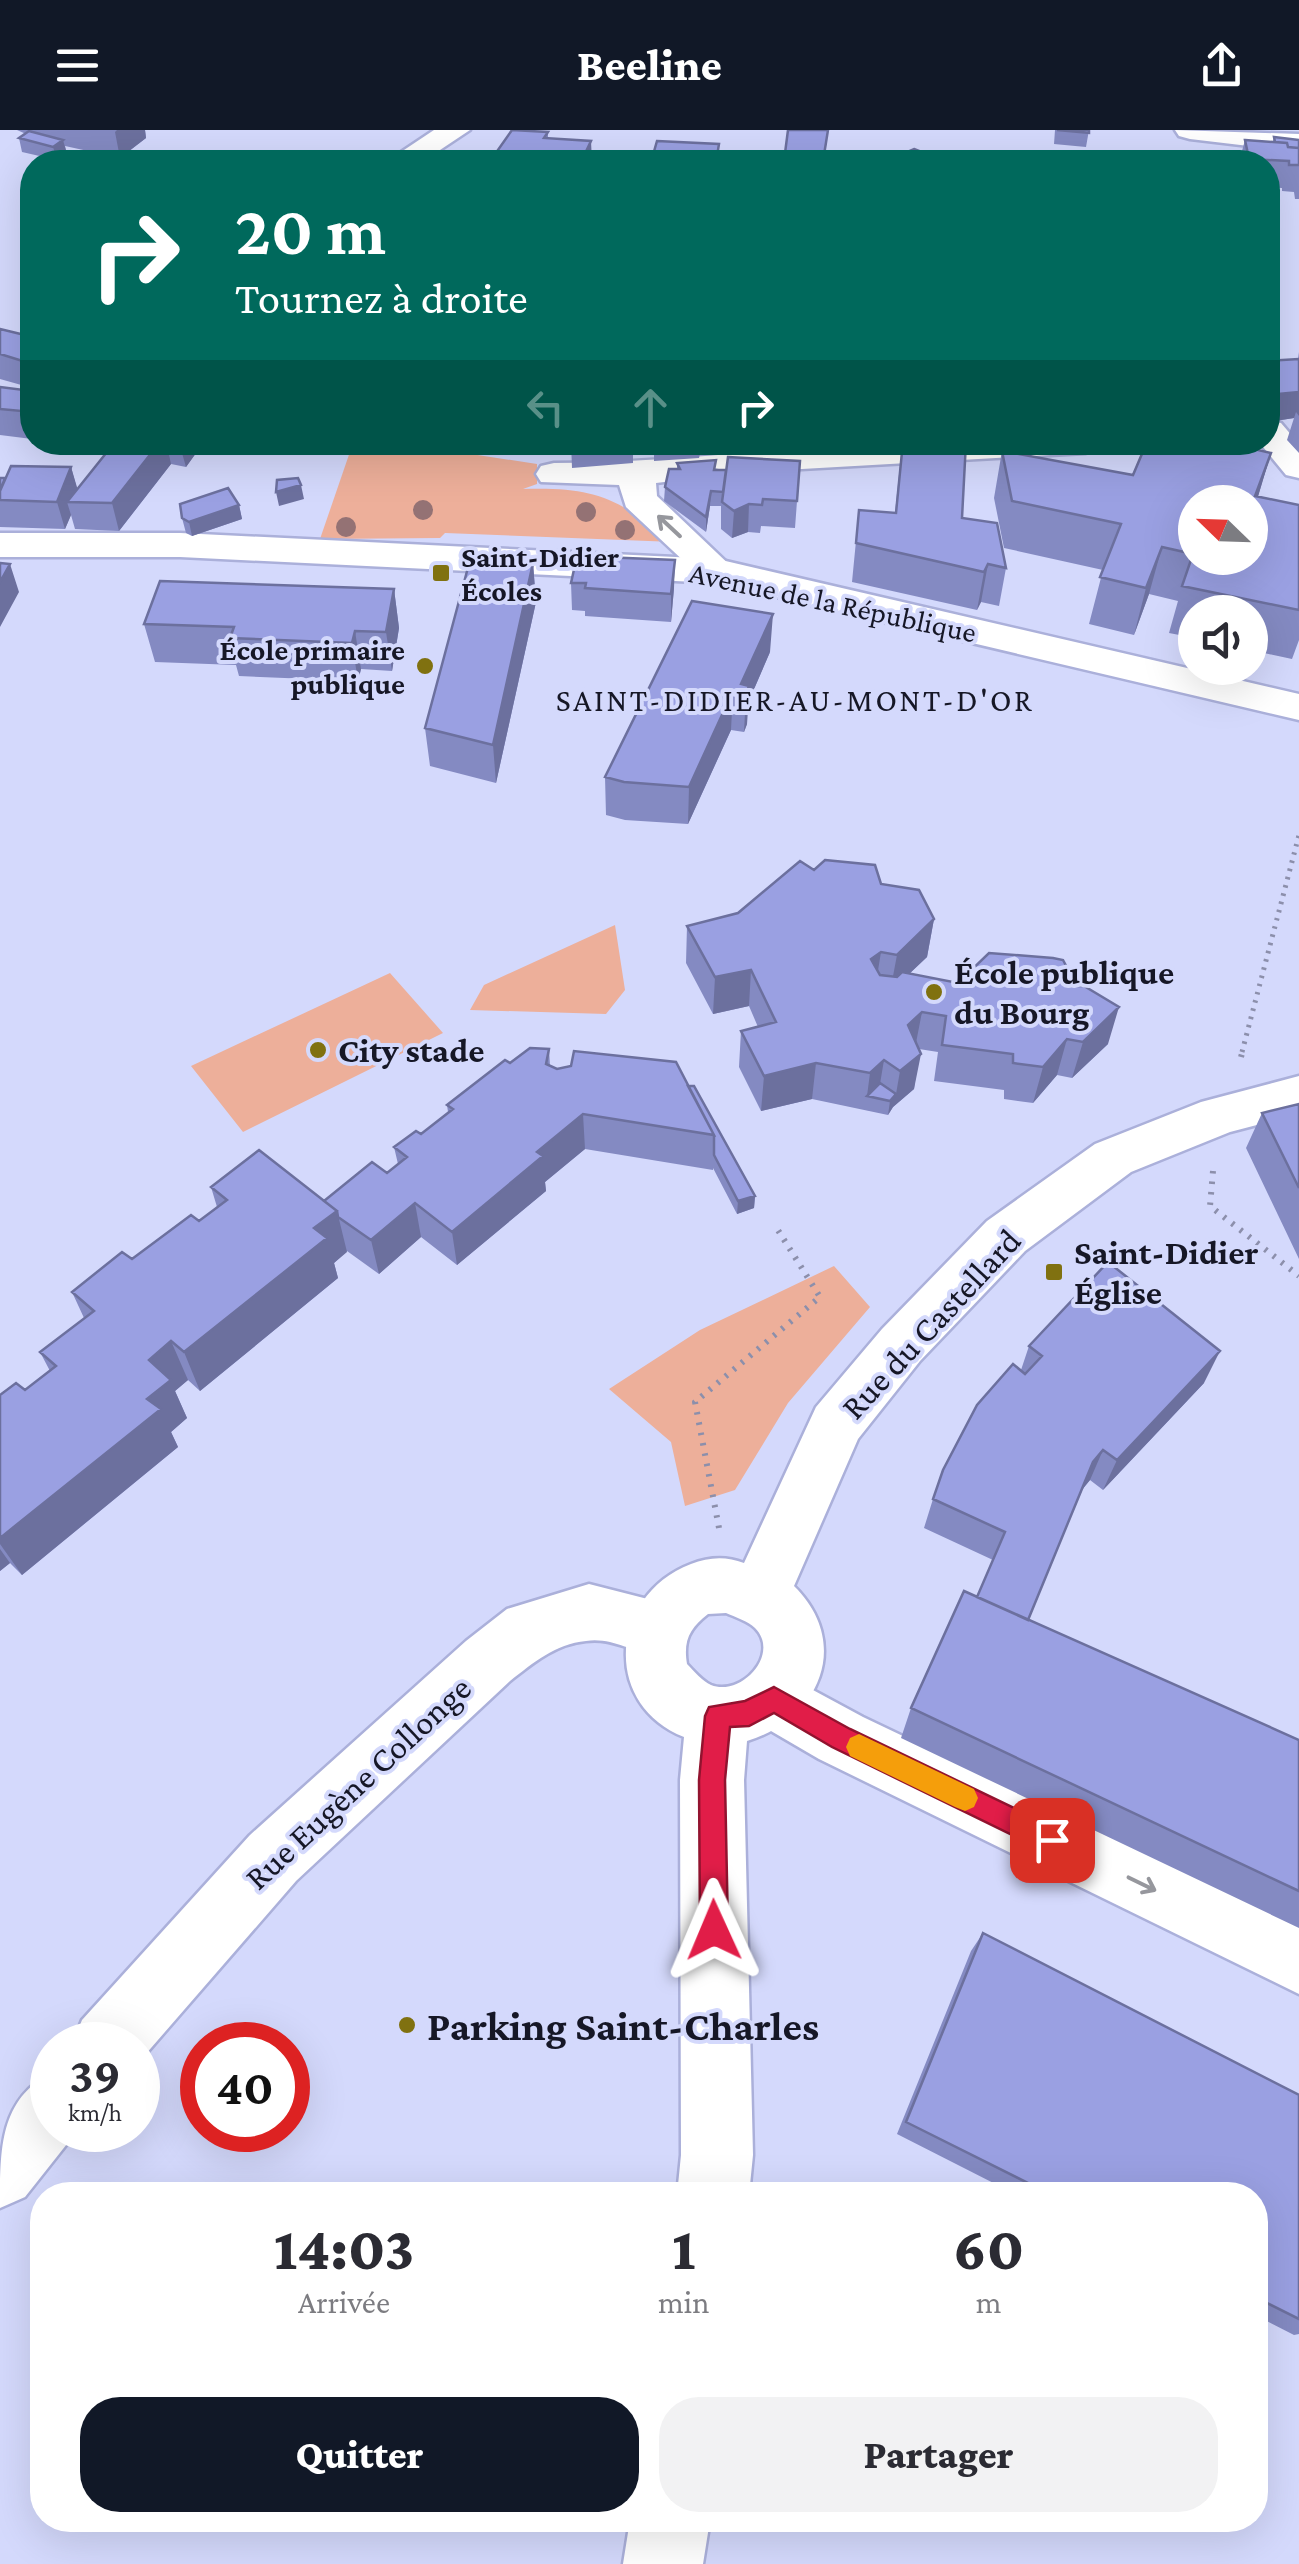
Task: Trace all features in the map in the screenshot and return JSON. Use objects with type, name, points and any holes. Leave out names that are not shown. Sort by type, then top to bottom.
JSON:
[{"type":"street","points":[[421,150],[455,130]]},
{"type":"street","points":[[1205,131],[1299,143]]},
{"type":"street","points":[[1280,444],[1299,467]]},
{"type":"street","points":[[554,474],[636,474],[747,461],[854,455]]},
{"type":"street","points":[[636,474],[639,499],[717,570]]},
{"type":"street","name":"Avenue de la République","points":[[0,544],[180,545],[717,570],[1299,706]]},
{"type":"street","name":"Rue du Castellard","points":[[745,1590],[836,1424],[902,1345],[1006,1236],[1112,1158],[1219,1116],[1299,1095]]},
{"type":"street","points":[[714,2182],[712,1780],[746,1707],[794,1664],[795,1643],[776,1607],[745,1590],[700,1588],[674,1603],[658,1627],[654,1646],[664,1684],[688,1706],[746,1707],[841,1738],[1299,1960]]},
{"type":"street","name":"Rue Eugène Collonge","points":[[127,2022],[273,1858],[488,1661],[529,1629],[589,1612],[658,1627]]},
{"type":"street","points":[[0,2172],[30,2134]]},
{"type":"street","points":[[663,2564],[668,2532]]},
{"type":"path","points":[[745,1590],[695,1402],[820,1298],[776,1227]]},
{"type":"shaded area","points":[[349,455],[478,455],[537,464],[537,484],[523,489],[569,490],[604,498],[637,515],[674,542],[445,533],[440,538],[320,539]]},
{"type":"shaded area","points":[[615,925],[625,990],[606,1014],[470,1010],[484,985]]},
{"type":"shaded area","name":"City stade","points":[[390,973],[443,1033],[243,1132],[191,1066]]},
{"type":"shaded area","points":[[834,1266],[870,1307],[788,1403],[735,1490],[685,1506],[671,1442],[609,1389],[700,1330]]},
{"type":"building","points":[[512,130],[548,132],[544,138],[591,141],[587,150],[498,150]]},
{"type":"building","points":[[788,130],[828,130],[825,150],[785,150]]},
{"type":"building","points":[[29,131],[63,140],[53,147],[19,138]]},
{"type":"building","points":[[1274,137],[1299,140],[1299,148],[1275,142]]},
{"type":"building","points":[[1245,140],[1287,143],[1288,147],[1299,148],[1299,165],[1280,161],[1280,150],[1247,150]]},
{"type":"building","points":[[657,141],[719,144],[718,150],[654,150]]},
{"type":"building","points":[[0,329],[20,334],[20,360],[0,354]]},
{"type":"building","points":[[1299,359],[1299,392],[1280,394],[1280,360]]},
{"type":"building","points":[[0,387],[20,390],[20,411],[0,409]]},
{"type":"building","points":[[105,455],[150,455],[112,503],[67,502]]},
{"type":"building","points":[[902,455],[965,455],[962,518],[997,523],[1006,568],[988,564],[984,572],[856,543],[859,510],[896,513]]},
{"type":"building","points":[[1003,455],[1024,455],[1133,475],[1141,455],[1270,455],[1259,485],[1178,485],[1178,551],[1162,547],[1146,588],[1100,577],[1121,524],[1012,501]]},
{"type":"building","points":[[728,457],[800,461],[797,501],[763,499],[762,505],[749,504],[734,511],[722,502]]},
{"type":"building","points":[[716,460],[714,470],[726,470],[723,492],[711,491],[706,517],[665,487],[669,469],[680,469],[677,463]]},
{"type":"building","points":[[11,466],[71,467],[57,502],[0,500]]},
{"type":"building","points":[[298,478],[301,485],[276,492],[277,480]]},
{"type":"building","points":[[228,488],[239,505],[189,522],[182,518],[180,504]]},
{"type":"building","points":[[1268,499],[1299,505],[1299,610],[1268,604],[1268,595],[1226,595],[1182,586],[1186,575],[1268,575]]},
{"type":"building","points":[[577,556],[675,560],[671,594],[585,588],[586,583],[571,583]]},
{"type":"building","points":[[470,560],[533,563],[493,745],[425,728]]},
{"type":"building","points":[[0,563],[10,564],[0,582]]},
{"type":"building","points":[[160,581],[394,589],[386,632],[355,631],[352,643],[230,638],[234,627],[144,624]]},
{"type":"building","points":[[692,601],[773,614],[741,684],[749,686],[746,694],[733,691],[689,787],[605,777]]},
{"type":"building","points":[[825,860],[875,865],[881,884],[919,890],[934,919],[897,955],[881,952],[871,959],[880,975],[897,977],[902,972],[958,983],[989,953],[1053,958],[1063,960],[1077,986],[1084,986],[1119,1007],[1083,1042],[1067,1039],[1043,1067],[1013,1063],[1013,1054],[942,1045],[946,1016],[922,1012],[908,1025],[921,1054],[900,1071],[884,1060],[870,1073],[816,1063],[764,1076],[741,1031],[776,1022],[751,970],[715,977],[687,926],[738,913],[800,861],[814,870]]},
{"type":"building","points":[[530,1048],[549,1049],[546,1064],[557,1069],[571,1066],[574,1051],[676,1062],[714,1135],[583,1114],[537,1152],[543,1156],[452,1232],[415,1203],[371,1240],[338,1217],[337,1211],[324,1201],[372,1162],[387,1173],[407,1157],[394,1147],[416,1131],[421,1134],[453,1109],[447,1105],[505,1060],[510,1063]]},
{"type":"building","points":[[880,1083],[896,1094],[890,1101],[867,1096]]},
{"type":"building","points":[[688,1086],[694,1086],[755,1196],[738,1201],[714,1155],[714,1135]]},
{"type":"building","points":[[1299,1104],[1299,1188],[1262,1113]]},
{"type":"building","points":[[259,1150],[337,1211],[314,1228],[327,1238],[184,1352],[171,1341],[149,1360],[171,1380],[147,1399],[161,1409],[0,1538],[0,1395],[16,1383],[25,1390],[56,1366],[40,1352],[94,1311],[72,1292],[122,1252],[132,1259],[191,1215],[199,1221],[227,1200],[211,1187]]},
{"type":"building","points":[[1108,1262],[1220,1351],[1117,1460],[1103,1450],[1093,1462],[1028,1620],[977,1597],[1005,1532],[933,1499],[943,1470],[977,1405],[1013,1364],[1025,1374],[1042,1356],[1029,1346]]},
{"type":"building","points":[[964,1591],[1299,1740],[1299,1891],[911,1708]]},
{"type":"building","points":[[983,1933],[1299,2095],[1299,2319],[1268,2304],[1268,2182],[1026,2182],[906,2122]]},
{"type":"slow traffic","points":[[859,1747],[965,1798]]},
{"type":"place","name":"Saint-Didier Écoles","points":[[441,573]]},
{"type":"place","name":"École primaire publique","points":[[425,666]]},
{"type":"place","name":"École publique du Bourg","points":[[934,992]]},
{"type":"place","name":"City stade","points":[[318,1050]]},
{"type":"place","name":"Saint-Didier Église","points":[[1054,1272]]},
{"type":"place","name":"Parking Saint-Charles","points":[[407,2025]]},
{"type":"district","name":"SAINT-DIDIER-AU-MONT-D'OR","points":[[795,700]]},
{"type":"route","points":[[714,1930],[712,1780],[718,1716],[749,1713],[774,1699],[841,1738],[1052,1840]]}]
